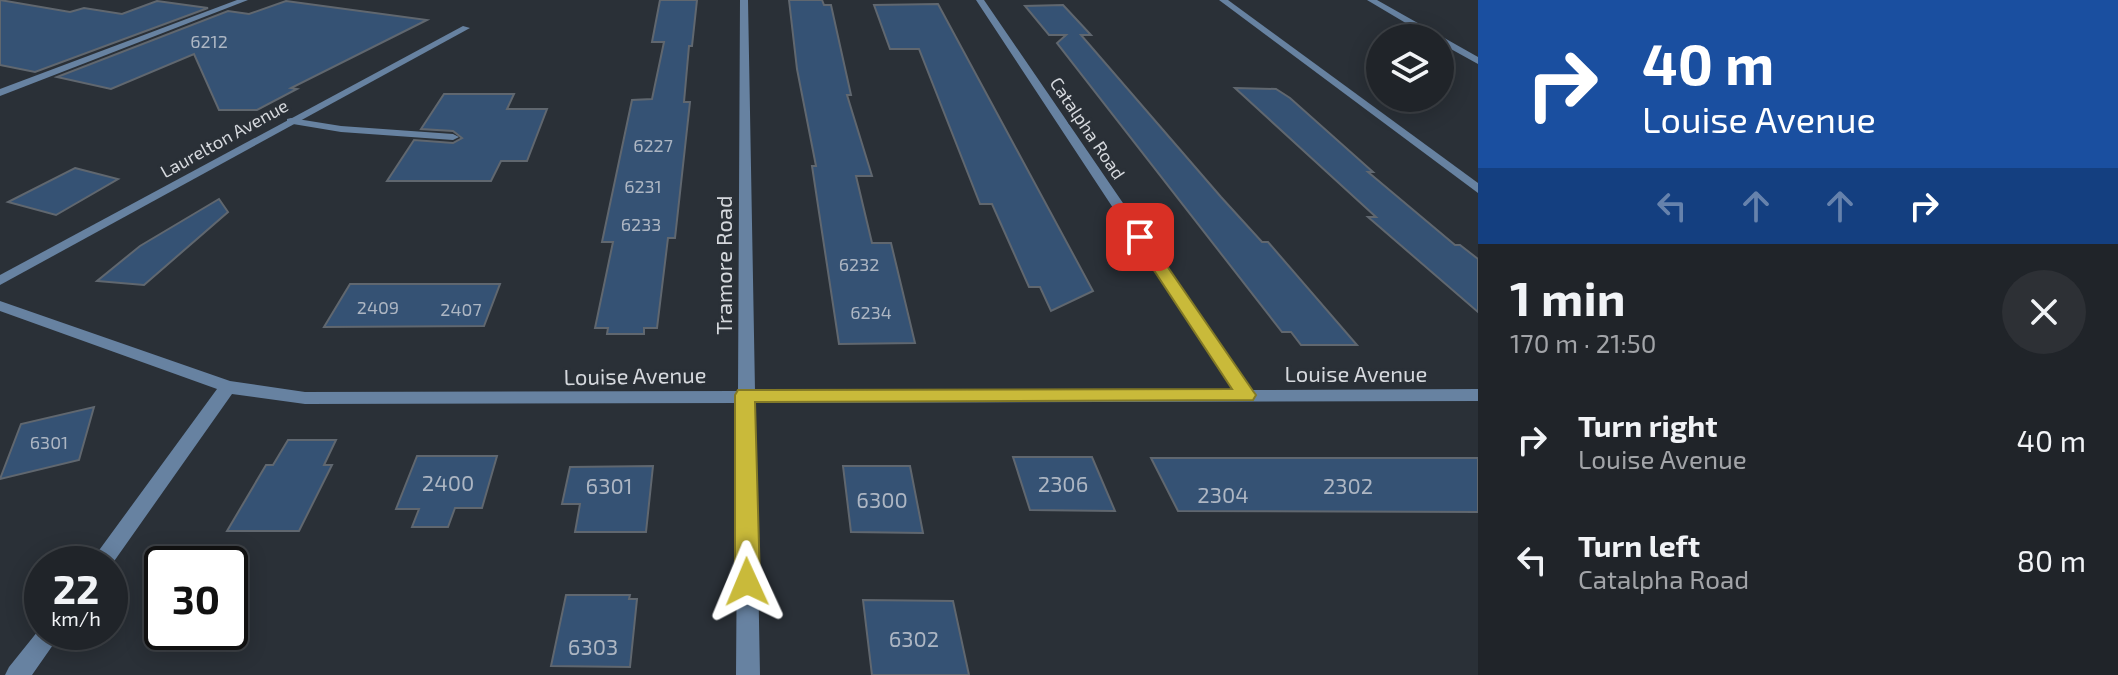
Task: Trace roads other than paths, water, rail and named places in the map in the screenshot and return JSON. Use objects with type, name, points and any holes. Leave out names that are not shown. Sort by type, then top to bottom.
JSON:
[{"type":"street","points":[[0,93],[244,0]]},
{"type":"street","name":"Tramore Road","points":[[744,0],[748,675]]},
{"type":"street","name":"Catalpha Road","points":[[980,0],[1246,395]]},
{"type":"street","points":[[1223,0],[1478,189]]},
{"type":"street","points":[[1371,0],[1413,24]]},
{"type":"street","name":"Laurelton Avenue","points":[[0,281],[466,28]]},
{"type":"street","points":[[1454,47],[1478,61]]},
{"type":"street","points":[[291,121],[341,129],[453,137]]},
{"type":"street","name":"Louise Avenue","points":[[0,306],[228,387],[305,398],[1478,395]]},
{"type":"street","points":[[113,546],[228,387]]},
{"type":"street","points":[[17,675],[37,650]]}]
